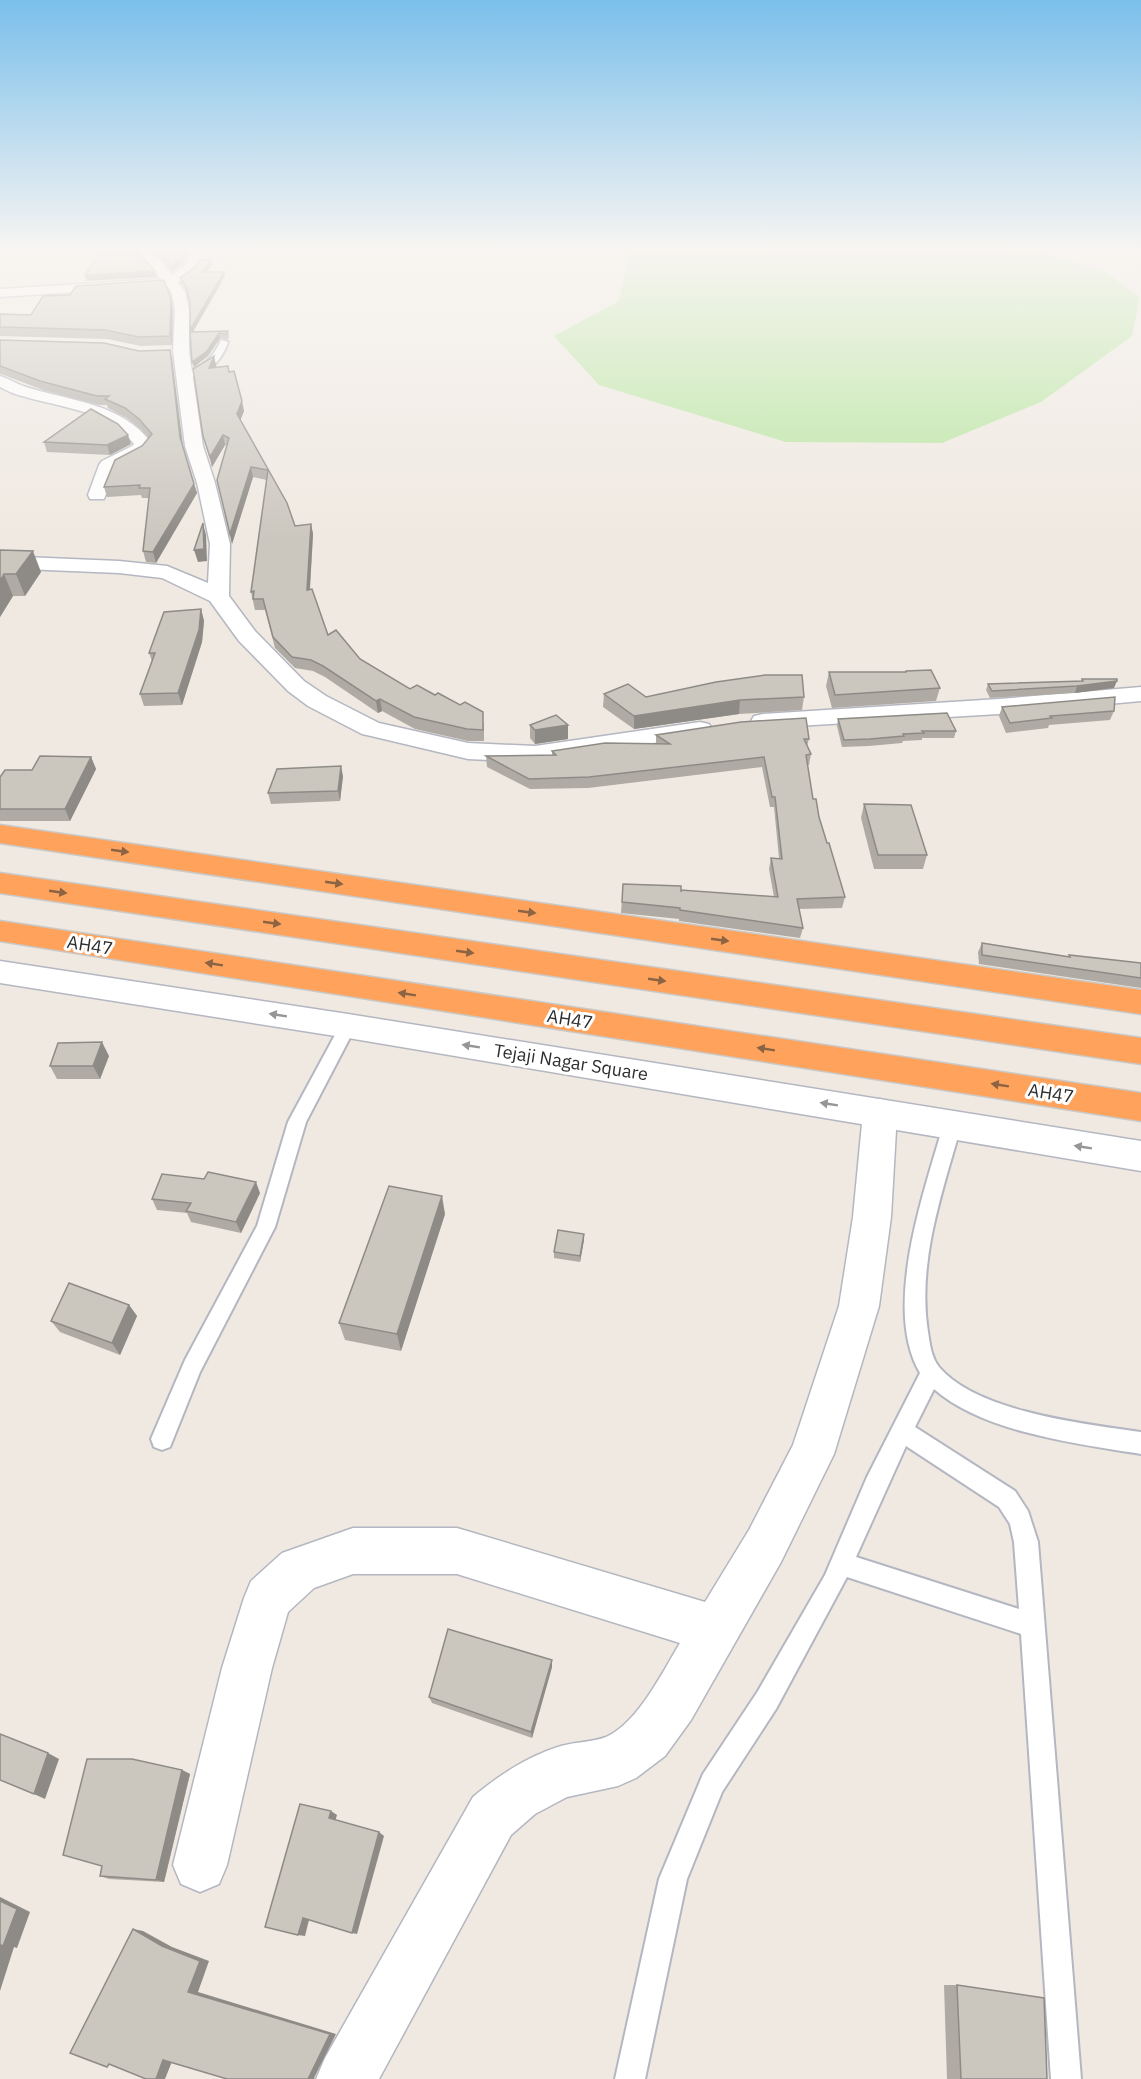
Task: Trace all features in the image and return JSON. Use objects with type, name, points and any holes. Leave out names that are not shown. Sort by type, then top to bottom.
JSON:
[{"type":"highway","points":[[0,834],[1141,1002]]},
{"type":"highway","points":[[0,884],[1141,1051]]},
{"type":"highway","name":"AH47","points":[[0,931],[1141,1107]]},
{"type":"street","points":[[174,346],[173,351],[184,376],[187,447],[206,483],[220,544],[218,596]]},
{"type":"street","points":[[0,381],[21,391],[63,402],[122,423],[138,434],[143,444],[138,450],[108,465],[97,495]]},
{"type":"street","points":[[138,450],[159,449]]},
{"type":"street","points":[[0,562],[119,567],[167,572],[218,596],[247,636],[296,686],[317,701],[371,729],[468,751],[535,754],[728,725],[1075,702],[1141,694]]},
{"type":"street","name":"Tejaji Nagar Square","points":[[0,972],[348,1026],[1141,1156]]},
{"type":"street","points":[[346,2079],[492,1816],[516,1795],[561,1772],[618,1760],[647,1738],[673,1702],[765,1546],[812,1454],[842,1366],[859,1306],[872,1217],[880,1113]]},
{"type":"street","points":[[200,1865],[247,1668],[268,1598],[299,1570],[353,1551],[457,1551],[714,1629]]},
{"type":"lane","points":[[184,376],[203,370],[212,364],[219,357],[223,346]]},
{"type":"lane","points":[[162,1439],[192,1366],[266,1227],[297,1122],[348,1026]]},
{"type":"lane","points":[[952,1126],[922,1234],[919,1267],[915,1322],[919,1346],[931,1373],[951,1391],[996,1413],[1092,1435],[1141,1443]]},
{"type":"lane","points":[[630,2079],[673,1880],[712,1784],[767,1700],[842,1564],[875,1485],[931,1373]]},
{"type":"lane","points":[[902,1431],[1007,1499],[1020,1519],[1026,1542],[1066,2079]]},
{"type":"lane","points":[[842,1564],[1033,1626]]},
{"type":"green space","points":[[563,346],[1118,346],[1041,402],[942,443],[786,442],[599,385]]},
{"type":"building","points":[[0,346],[117,346],[139,351],[170,350],[180,437],[194,484],[153,552],[143,551],[150,488],[139,488],[140,485],[104,487],[115,460],[142,446],[152,434],[125,408],[105,399],[109,396],[97,396],[40,381],[0,366]]},
{"type":"building","points":[[191,346],[210,346],[207,351],[192,362]]},
{"type":"building","points":[[214,356],[209,368],[228,366],[229,372],[234,371],[242,401],[237,414],[287,503],[295,526],[311,524],[307,590],[312,589],[328,635],[336,630],[360,659],[410,689],[417,685],[460,705],[465,702],[483,712],[483,730],[467,729],[414,717],[380,699],[376,701],[323,666],[311,660],[292,657],[273,637],[263,599],[253,599],[254,591],[251,592],[268,470],[251,467],[230,534],[217,480],[229,438],[223,435],[210,457],[203,436],[193,369]]},
{"type":"building","points":[[91,409],[118,424],[128,435],[107,445],[44,442]]},
{"type":"building","points":[[203,523],[204,549],[194,550]]},
{"type":"building","points":[[0,550],[33,551],[16,574],[4,574],[0,581]]},
{"type":"building","points":[[201,609],[199,630],[178,693],[140,694],[155,653],[149,653],[164,612]]},
{"type":"building","points":[[931,670],[940,688],[835,695],[829,672],[906,672]]},
{"type":"building","points":[[765,675],[802,675],[804,697],[740,700],[634,716],[604,694],[628,684],[646,697],[716,682]]},
{"type":"building","points":[[1082,679],[1117,679],[1117,681],[992,691],[988,684],[1083,681]]},
{"type":"building","points":[[1115,697],[1114,711],[1050,716],[1052,718],[1010,723],[1002,707]]},
{"type":"building","points":[[947,713],[956,731],[922,731],[924,733],[870,739],[844,740],[838,719]]},
{"type":"building","points":[[556,715],[568,725],[535,730],[530,725]]},
{"type":"building","points":[[806,718],[809,739],[804,739],[811,754],[806,755],[813,799],[816,799],[819,817],[845,897],[797,899],[803,928],[680,910],[680,908],[622,902],[623,884],[681,886],[681,890],[778,897],[771,858],[782,859],[775,797],[772,797],[764,757],[589,777],[529,779],[486,756],[556,755],[552,751],[605,743],[670,744],[656,735],[741,722]]},
{"type":"building","points":[[40,756],[91,757],[65,809],[0,809],[0,777],[5,770],[32,770]]},
{"type":"building","points":[[341,766],[338,791],[268,793],[277,769]]},
{"type":"building","points":[[864,804],[911,805],[927,855],[878,855]]},
{"type":"building","points":[[982,943],[1070,957],[1069,955],[1141,963],[1141,978],[982,955]]},
{"type":"building","points":[[102,1042],[93,1066],[50,1066],[58,1043]]},
{"type":"building","points":[[208,1172],[256,1182],[236,1222],[186,1211],[191,1203],[152,1199],[162,1174],[204,1179]]},
{"type":"building","points":[[389,1186],[442,1196],[397,1334],[339,1323]]},
{"type":"building","points":[[558,1230],[584,1234],[580,1256],[554,1252]]},
{"type":"building","points":[[69,1283],[129,1305],[112,1343],[51,1321]]},
{"type":"building","points":[[448,1629],[552,1660],[531,1732],[429,1697]]},
{"type":"building","points":[[0,1734],[48,1753],[34,1794],[0,1780]]},
{"type":"building","points":[[87,1759],[132,1759],[182,1770],[156,1880],[100,1876],[102,1866],[63,1855]]},
{"type":"building","points":[[300,1804],[331,1811],[329,1818],[379,1832],[352,1933],[303,1918],[298,1935],[265,1927]]},
{"type":"building","points":[[0,1901],[17,1909],[3,1946],[1,1945],[0,1948]]},
{"type":"building","points":[[133,1929],[162,1946],[200,1961],[188,1992],[330,2034],[308,2079],[227,2079],[163,2060],[156,2079],[146,2079],[109,2064],[107,2067],[70,2053]]},
{"type":"building","points":[[957,1985],[1044,1998],[1047,2079],[961,2079]]}]
